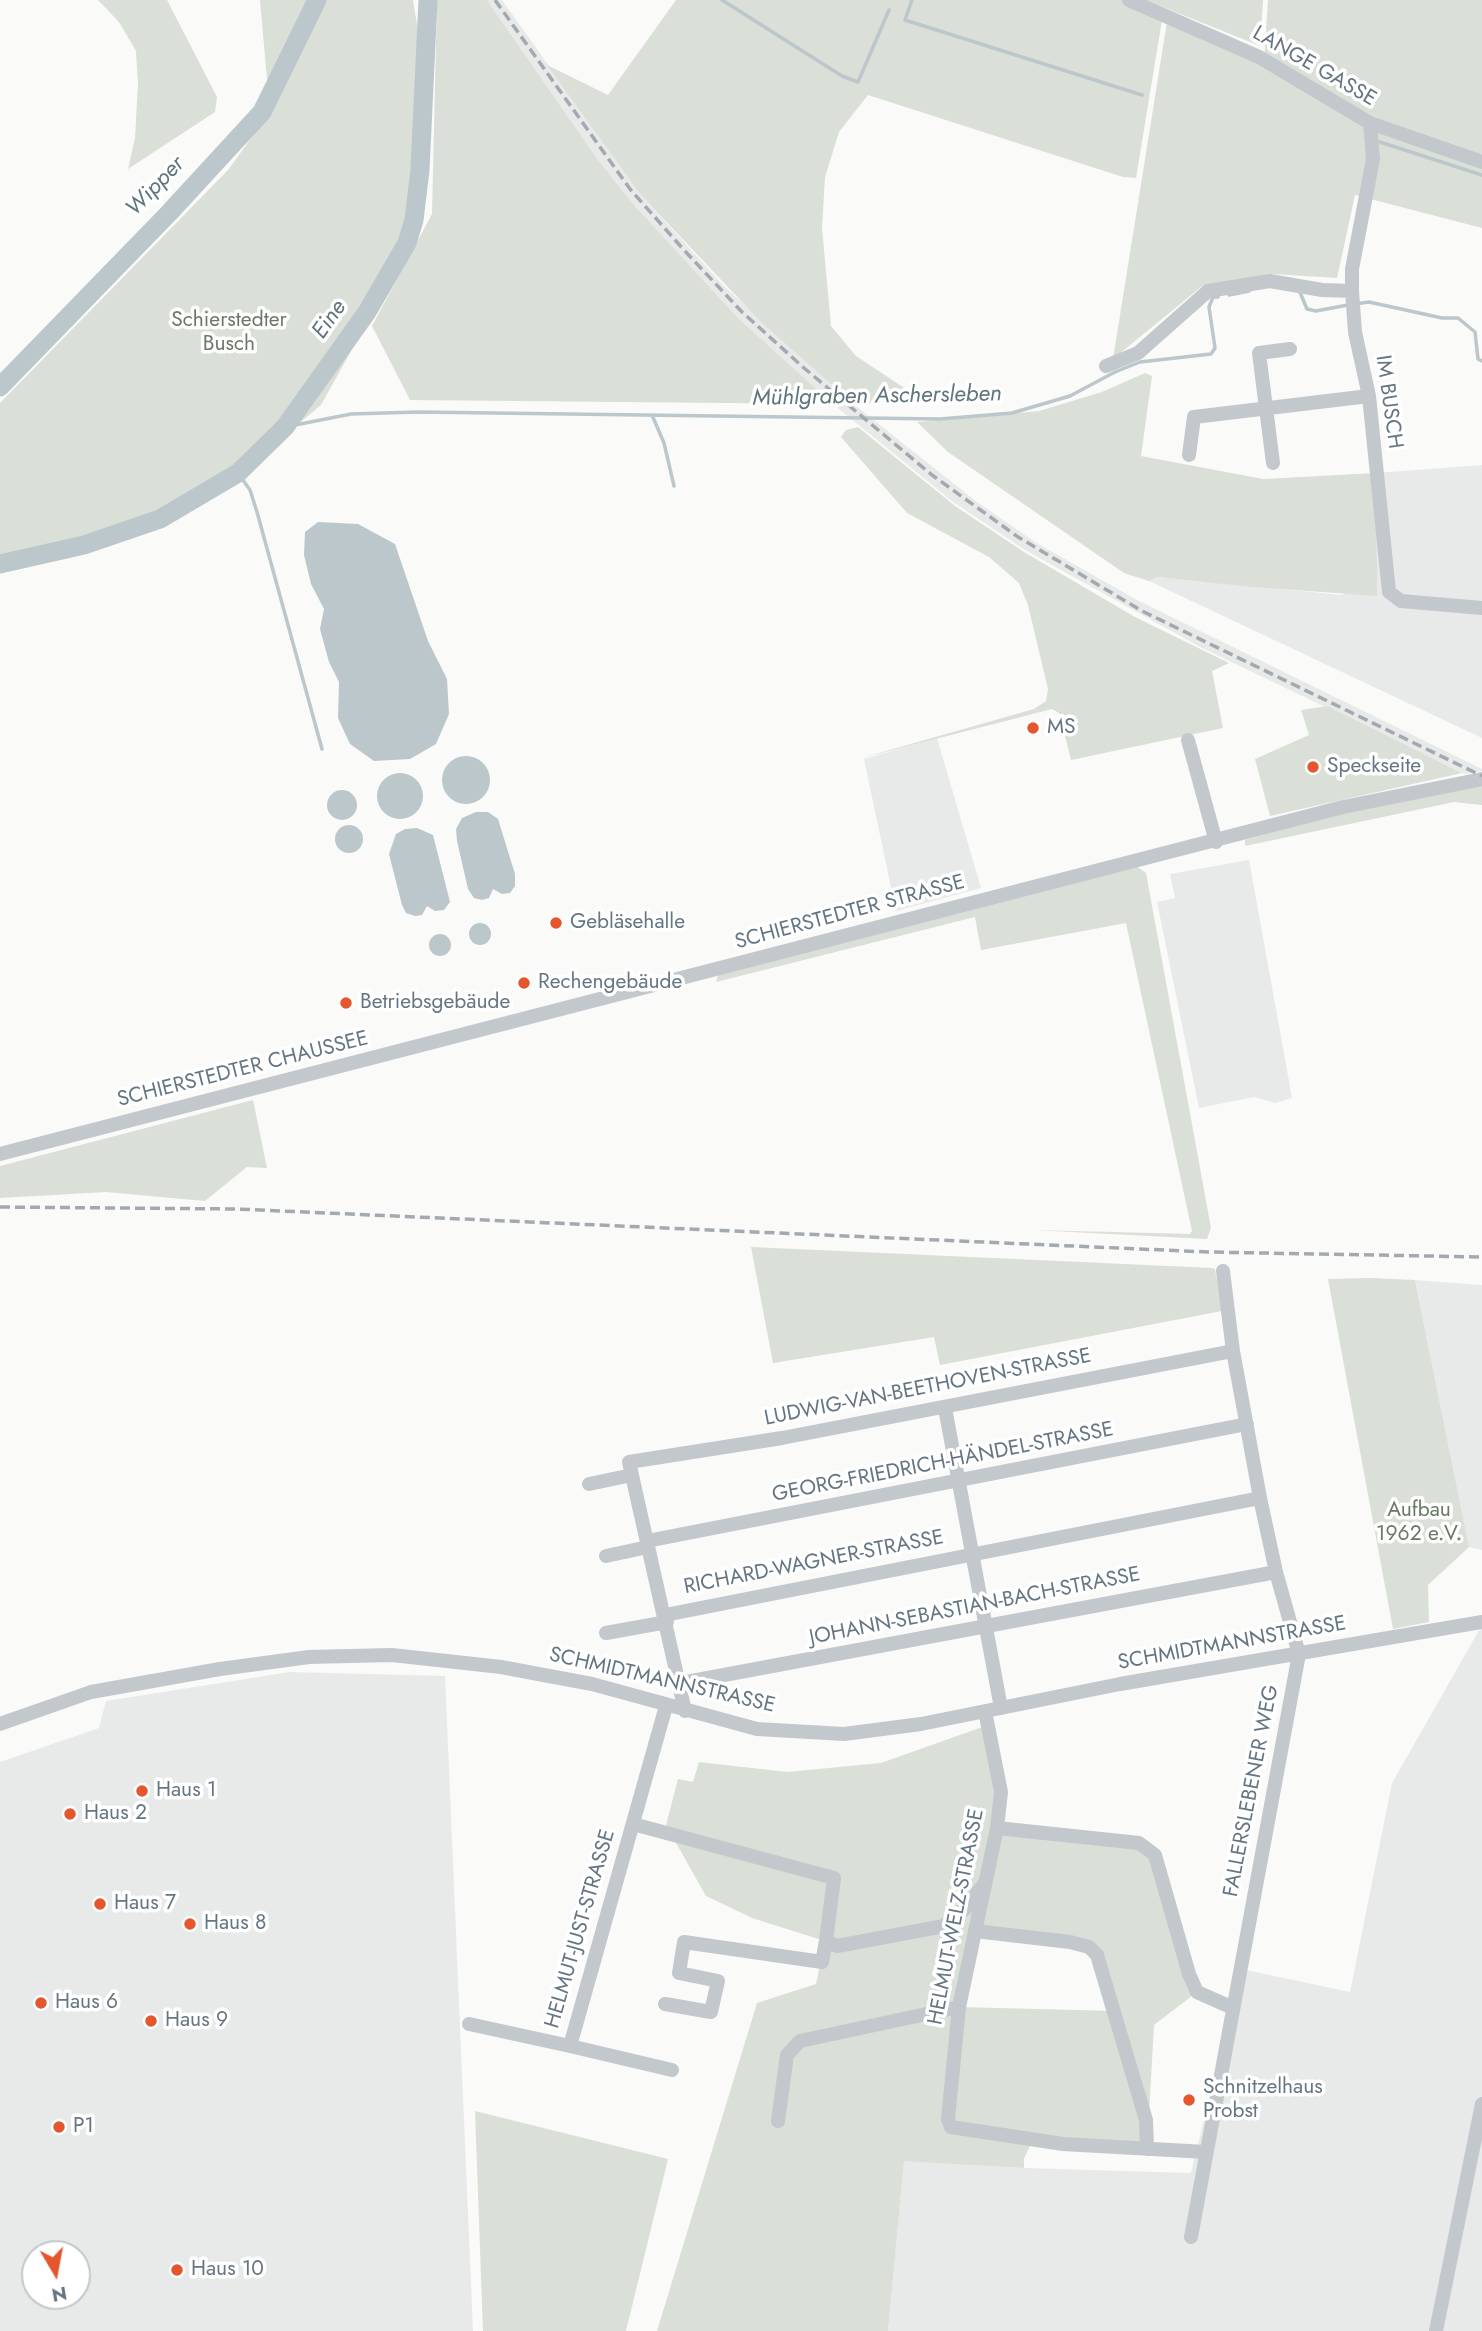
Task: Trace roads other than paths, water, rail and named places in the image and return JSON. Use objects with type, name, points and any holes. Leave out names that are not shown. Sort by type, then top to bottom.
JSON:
[{"type":"street","name":"LANGE GASSE","points":[[1129,0],[1259,57],[1370,123],[1482,162]]},
{"type":"street","name":"IM BUSCH","points":[[1370,123],[1373,159],[1352,269],[1353,299],[1369,396],[1388,592],[1401,601],[1482,608]]},
{"type":"street","points":[[1106,366],[1138,353],[1208,291],[1270,281],[1353,299]]},
{"type":"street","points":[[1273,463],[1259,353],[1290,349]]},
{"type":"street","points":[[1189,455],[1194,417],[1369,396]]},
{"type":"street","points":[[1188,740],[1216,842]]},
{"type":"street","name":"SCHIERSTEDTER STRASSE","points":[[496,1028],[1343,807],[1482,779]]},
{"type":"street","name":"SCHIERSTEDTER CHAUSSEE","points":[[0,1154],[496,1028]]},
{"type":"street","name":"FALLERSLEBENER WEG","points":[[1191,2236],[1299,1654],[1276,1572],[1260,1498],[1233,1351],[1223,1271]]},
{"type":"street","name":"LUDWIG-VAN-BEETHOVEN-STRASSE","points":[[589,1484],[631,1468],[1233,1351]]},
{"type":"street","name":"RICHARD-WAGNER-STRASSE","points":[[945,1408],[1001,1708]]},
{"type":"street","name":"GEORG-FRIEDRICH-HÄNDEL-STRASSE","points":[[606,1556],[647,1544],[1247,1424]]},
{"type":"street","points":[[631,1468],[681,1683],[685,1711]]},
{"type":"street","name":"RICHARD-WAGNER-STRASSE","points":[[606,1633],[972,1553],[1260,1498]]},
{"type":"street","name":"JOHANN-SEBASTIAN-BACH-STRASSE","points":[[681,1683],[1276,1572]]},
{"type":"street","name":"SCHMIDTMANNSTRASSE","points":[[0,1724],[91,1692],[296,1659],[378,1655],[502,1667],[592,1684],[666,1706],[757,1728],[844,1734],[921,1724],[1120,1684],[1482,1622]]},
{"type":"street","name":"HELMUT-JUST-STRASSE","points":[[569,2046],[666,1706]]},
{"type":"street","name":"HELMUT-WELZ-STRASSE","points":[[985,1711],[1001,1792],[997,1828],[958,2007],[948,2119],[951,2127],[1063,2144],[1206,2152]]},
{"type":"street","name":"HELMUT-JUST-STRASSE","points":[[634,1824],[834,1878],[826,1941]]},
{"type":"street","points":[[997,1828],[1139,1843],[1155,1855],[1189,1974],[1197,1992],[1233,2008]]},
{"type":"street","points":[[665,2004],[711,2012],[718,1981],[679,1973],[684,1942],[822,1962],[826,1941],[837,1947],[944,1926],[965,1909],[986,1882]]},
{"type":"street","points":[[975,1931],[1070,1942],[1089,1947],[1097,1955],[1146,2120],[1147,2149]]},
{"type":"street","points":[[778,2121],[787,2055],[800,2041],[958,2007]]},
{"type":"street","name":"HELMUT-JUST-STRASSE","points":[[469,2024],[672,2070]]},
{"type":"street","points":[[1436,2331],[1482,2104]]},
{"type":"waterway","name":"Wipper","points":[[0,387],[169,213],[262,112],[317,0]]},
{"type":"waterway","name":"Eine","points":[[0,564],[84,545],[160,519],[238,473],[285,427],[367,312],[407,243],[414,220],[420,170],[428,0]]},
{"type":"waterway","points":[[722,0],[842,76],[858,82],[889,10]]},
{"type":"waterway","points":[[912,0],[905,20],[1142,95]]},
{"type":"waterway","points":[[1380,142],[1482,175]]},
{"type":"waterway","name":"Mühlgraben Aschersleben","points":[[1299,290],[1307,309],[1316,311],[1348,305]]},
{"type":"waterway","name":"Mühlgraben Aschersleben","points":[[1229,295],[1249,291]]},
{"type":"waterway","name":"Mühlgraben Aschersleben","points":[[285,427],[351,414],[418,412],[940,419],[1012,413],[1070,396],[1140,362],[1211,354],[1215,348],[1209,307],[1213,297],[1218,297]]},
{"type":"waterway","name":"Mühlgraben Aschersleben","points":[[1355,304],[1369,302],[1442,318],[1458,318],[1475,332],[1478,359],[1482,361]]},
{"type":"waterway","points":[[652,415],[664,443],[674,486]]},
{"type":"waterway","points":[[238,473],[250,490],[257,512],[322,749]]},
{"type":"railway","points":[[495,0],[630,189],[683,249],[741,311],[804,368],[932,475],[1018,537],[1142,611],[1482,776]]},
{"type":"railway","points":[[0,1207],[236,1209],[1208,1252],[1482,1257]]},
{"type":"place","name":"MS","points":[[1033,728]]},
{"type":"place","name":"Speckseite","points":[[1313,767]]},
{"type":"place","name":"Gebläsehalle","points":[[556,923]]},
{"type":"place","name":"Rechengebäude","points":[[524,983]]},
{"type":"place","name":"Betriebsgebäude","points":[[346,1003]]},
{"type":"place","name":"Haus 1","points":[[142,1791]]},
{"type":"place","name":"Haus 2","points":[[70,1814]]},
{"type":"place","name":"Haus 7","points":[[100,1904]]},
{"type":"place","name":"Haus 8","points":[[190,1924]]},
{"type":"place","name":"Haus 6","points":[[41,2003]]},
{"type":"place","name":"Haus 9","points":[[151,2021]]},
{"type":"place","name":"Schnitzelhaus Probst","points":[[1189,2100]]},
{"type":"place","name":"P1","points":[[59,2127]]},
{"type":"place","name":"Haus 10","points":[[177,2270]]},
{"type":"park label","name":"Schierstedter Busch","points":[[229,333]]},
{"type":"park label","name":"Aufbau 1962 e.V.","points":[[1419,1523]]}]
